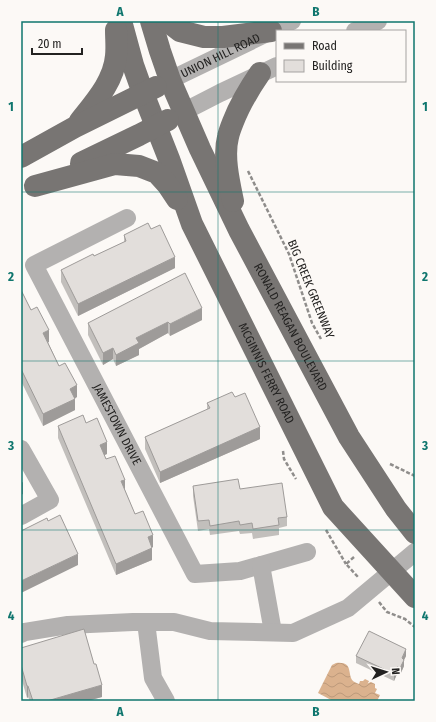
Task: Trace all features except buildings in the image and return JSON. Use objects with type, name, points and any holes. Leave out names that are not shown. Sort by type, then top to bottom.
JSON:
[{"type":"main road","points":[[75,127],[97,100],[111,75],[116,56],[115,21]]},
{"type":"main road","name":"MCGINNIS FERRY ROAD","points":[[121,21],[142,93],[169,159],[192,224],[333,506],[415,597]]},
{"type":"main road","points":[[28,190],[183,112],[170,80],[151,21]]},
{"type":"main road","points":[[167,21],[180,31],[204,37],[222,37],[271,31]]},
{"type":"main road","points":[[239,230],[226,160],[227,137],[238,109],[247,92],[269,70]]},
{"type":"main road","points":[[21,157],[75,127],[170,80]]},
{"type":"main road","name":"RONALD REAGAN BOULEVARD","points":[[183,112],[239,230],[349,437],[396,509],[415,533]]},
{"type":"main road","points":[[28,190],[115,164],[139,166],[157,173],[167,184],[192,224]]},
{"type":"street","name":"UNION HILL ROAD","points":[[170,80],[292,21]]},
{"type":"street","points":[[358,30],[378,21]]},
{"type":"street","points":[[183,112],[269,70]]},
{"type":"street","name":"JAMESTOWN DRIVE","points":[[127,218],[34,265],[195,574],[240,571],[307,552]]},
{"type":"street","points":[[21,449],[50,500],[21,516]]},
{"type":"street","points":[[21,634],[25,632],[68,626],[146,622],[174,622],[210,631],[292,633],[348,608],[415,552]]},
{"type":"street","points":[[262,566],[273,632]]},
{"type":"street","points":[[146,622],[153,678],[160,698]]},
{"type":"path","name":"BIG CREEK GREENWAY","points":[[248,171],[289,254],[312,323],[323,343]]},
{"type":"path","points":[[389,464],[415,476]]},
{"type":"water","points":[[342,663],[348,666],[353,681],[359,684],[360,681],[365,679],[375,684],[375,688],[377,689],[375,693],[380,695],[377,701],[333,701],[318,693],[332,665]]}]
